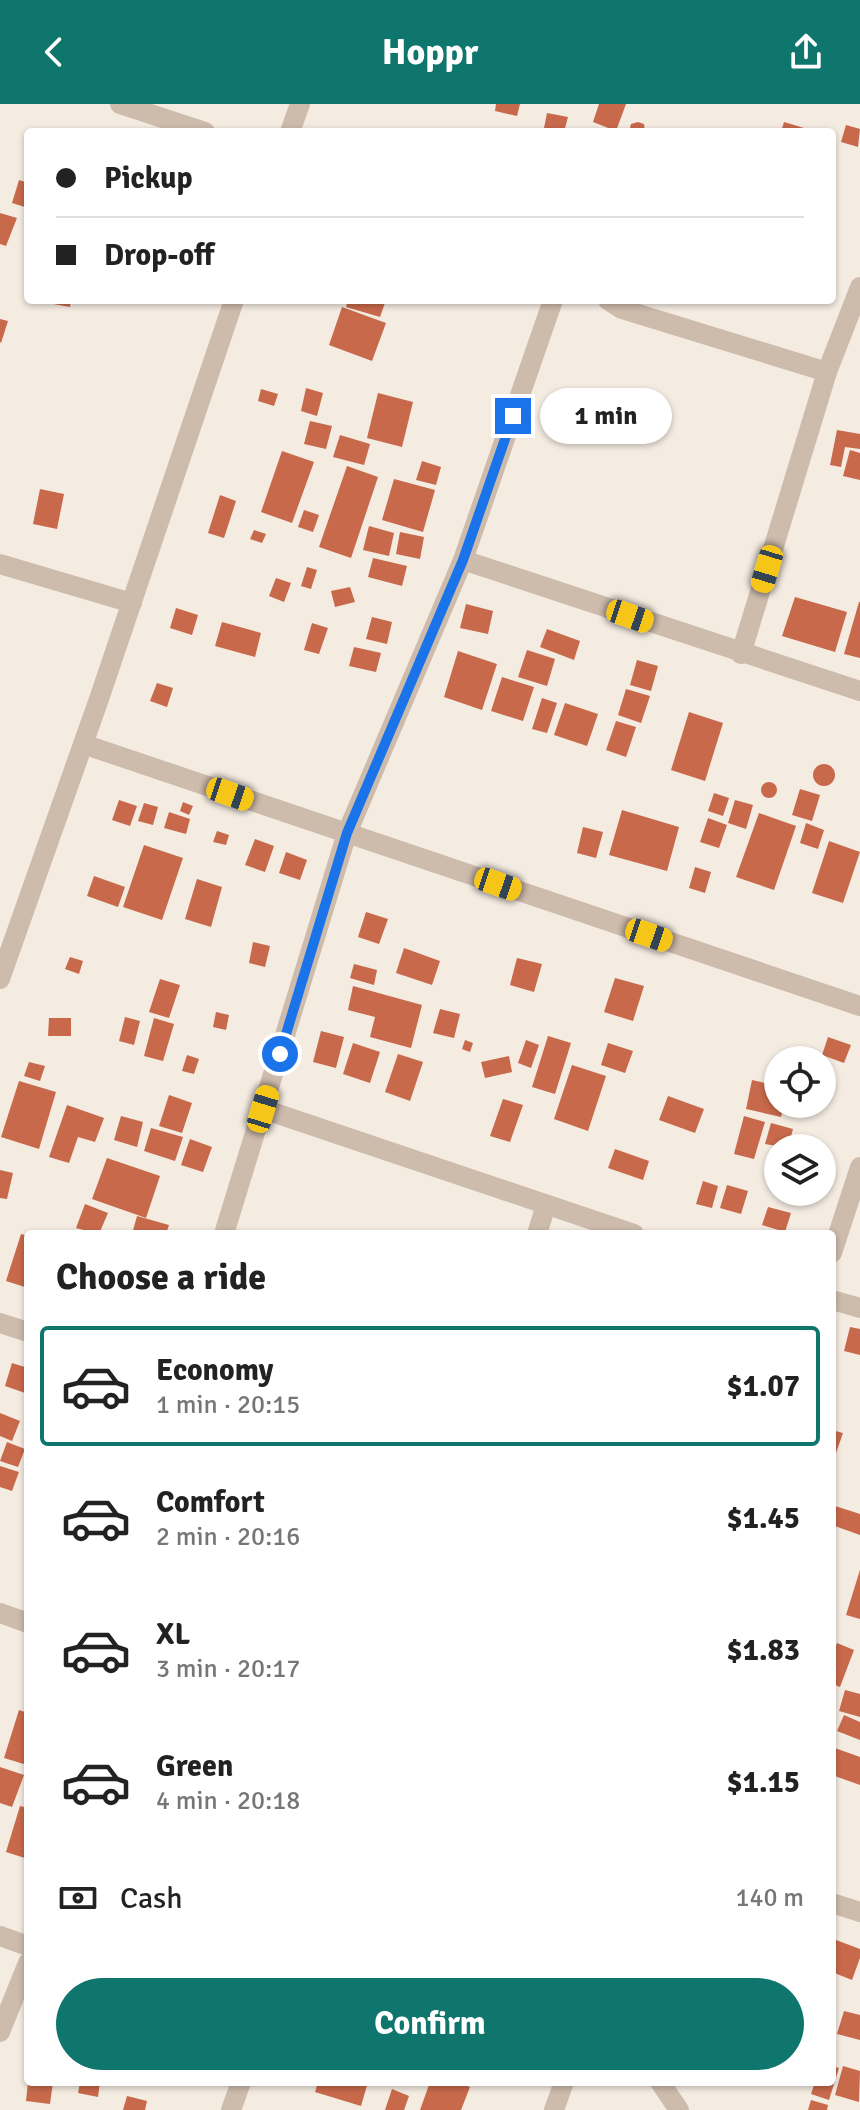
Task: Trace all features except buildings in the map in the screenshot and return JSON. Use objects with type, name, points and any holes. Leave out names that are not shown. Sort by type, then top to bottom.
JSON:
[{"type":"street","points":[[120,104],[193,128]]},
{"type":"street","points":[[291,128],[300,104]]},
{"type":"street","points":[[741,654],[827,372],[860,287]]},
{"type":"street","points":[[0,979],[233,304]]},
{"type":"street","points":[[225,1230],[347,833],[463,560],[552,304]]},
{"type":"street","points":[[614,304],[827,372]]},
{"type":"street","points":[[463,560],[860,691]]},
{"type":"street","points":[[0,564],[132,603]]},
{"type":"street","points":[[83,744],[860,1006]]},
{"type":"street","points":[[263,1109],[622,1230]]},
{"type":"street","points":[[836,1241],[860,1167]]},
{"type":"street","points":[[538,1230],[546,1205]]},
{"type":"street","points":[[836,1301],[860,1308]]},
{"type":"street","points":[[0,1323],[24,1331]]},
{"type":"street","points":[[0,1613],[24,1622]]},
{"type":"street","points":[[836,1904],[860,1912]]},
{"type":"street","points":[[0,1936],[24,1945]]},
{"type":"street","points":[[0,2032],[24,1973]]},
{"type":"street","points":[[231,2110],[240,2086]]},
{"type":"street","points":[[554,2110],[563,2086]]},
{"type":"street","points":[[663,2086],[679,2110]]},
{"type":"route","points":[[280,1054],[347,833],[463,560],[513,416]]}]
